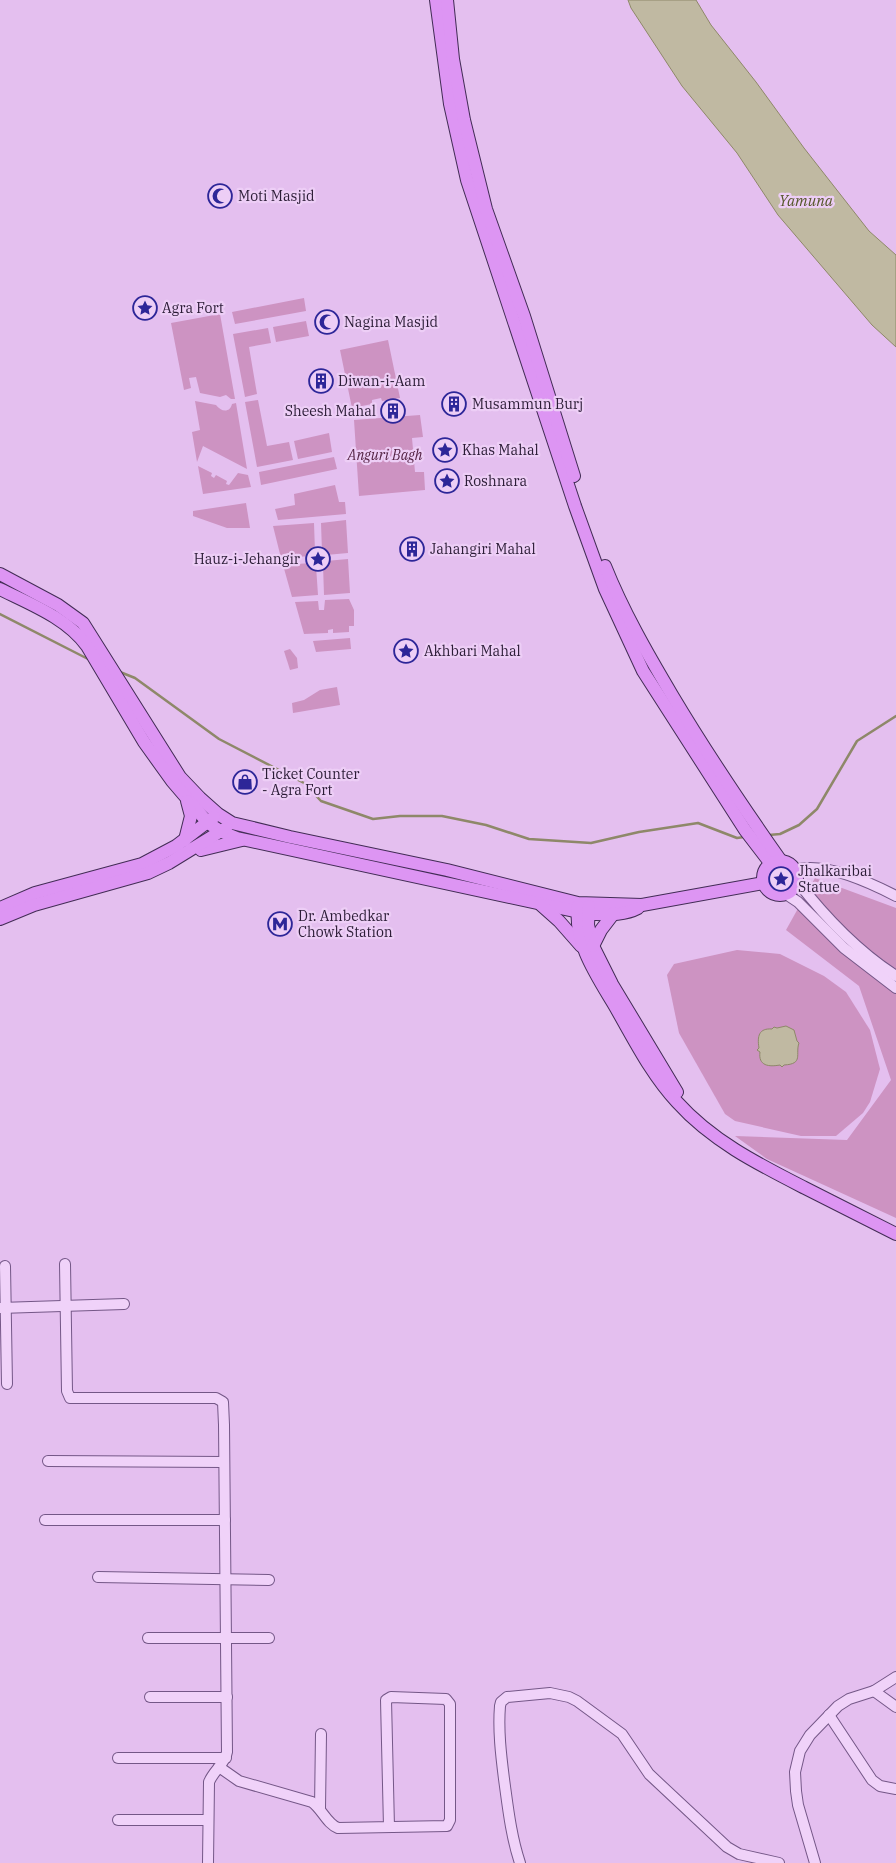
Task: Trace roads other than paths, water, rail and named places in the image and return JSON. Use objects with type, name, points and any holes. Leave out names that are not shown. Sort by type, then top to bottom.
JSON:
[{"type":"main road","points":[[436,0],[450,104],[467,180],[574,506],[605,589],[643,671],[776,863],[791,866],[796,876],[791,891],[781,896],[770,892],[764,883],[764,873],[776,863]]},
{"type":"main road","points":[[447,0],[453,59],[464,120],[486,209],[524,316],[596,542],[630,623],[749,826]]},
{"type":"main road","points":[[0,574],[58,605],[83,623],[92,646],[138,721],[222,832],[245,840],[537,902],[614,913],[633,910],[642,905]]},
{"type":"main road","points":[[0,589],[65,625],[92,646]]},
{"type":"main road","points":[[33,606],[39,594]]},
{"type":"main road","points":[[138,721],[144,742],[186,799],[213,818],[232,823],[456,872],[583,908],[642,905],[764,883]]},
{"type":"main road","points":[[185,840],[191,816],[186,799]]},
{"type":"main road","points":[[0,908],[35,893],[142,864],[185,840],[213,818]]},
{"type":"main road","points":[[0,919],[16,911],[47,901],[148,873],[182,856],[222,832],[232,823]]},
{"type":"main road","points":[[182,856],[225,843],[245,840]]},
{"type":"main road","points":[[537,902],[588,947],[676,1089],[687,1113],[726,1145],[749,1160],[896,1234]]},
{"type":"main road","points":[[583,908],[589,935],[588,947]]},
{"type":"main road","points":[[588,947],[614,913]]},
{"type":"street","points":[[896,896],[874,885],[823,868],[811,866],[796,876],[821,911],[853,943],[896,976]]},
{"type":"street","points":[[786,894],[798,902],[844,948],[896,988]]},
{"type":"street","points":[[65,1264],[67,1391],[70,1398],[216,1398],[220,1399],[223,1406],[227,1637],[226,1758],[209,1782],[208,1863]]},
{"type":"street","points":[[5,1266],[3,1308],[7,1384]]},
{"type":"street","points":[[3,1308],[124,1304]]},
{"type":"street","points":[[48,1461],[224,1462]]},
{"type":"street","points":[[45,1520],[225,1520]]},
{"type":"street","points":[[98,1577],[269,1580]]},
{"type":"street","points":[[148,1638],[269,1638]]},
{"type":"street","points":[[815,1863],[798,1805],[795,1772],[804,1744],[829,1716],[849,1699],[874,1692],[896,1677]]},
{"type":"street","points":[[874,1692],[896,1707]]},
{"type":"street","points":[[520,1863],[512,1837],[506,1796],[501,1746],[500,1706],[507,1696],[550,1693],[569,1697],[577,1701],[616,1729],[649,1774],[733,1852],[755,1860],[779,1863]]},
{"type":"street","points":[[150,1697],[226,1697]]},
{"type":"street","points":[[219,1767],[239,1782],[312,1802],[332,1825],[338,1828],[443,1827],[449,1824],[450,1704],[446,1699],[391,1697],[386,1700],[389,1827]]},
{"type":"street","points":[[829,1716],[872,1780],[880,1786],[896,1789]]},
{"type":"street","points":[[320,1809],[321,1734]]},
{"type":"street","points":[[118,1758],[226,1758]]},
{"type":"street","points":[[118,1820],[208,1820]]},
{"type":"water","name":"Yamuna","points":[[628,0],[696,0],[711,25],[869,231],[896,255],[896,347],[872,325],[778,215],[737,153],[682,86],[631,8]]},
{"type":"water","points":[[786,1026],[794,1030],[799,1043],[798,1058],[794,1063],[782,1067],[780,1065],[772,1066],[763,1063],[760,1052],[757,1050],[759,1048],[758,1040],[760,1034],[764,1030]]},
{"type":"waterway","points":[[0,614],[90,660]]},
{"type":"waterway","points":[[120,672],[135,678],[219,739],[304,783],[321,801],[373,819],[400,816],[442,816],[486,825],[529,839],[591,843],[639,832],[698,823],[737,838],[744,837]]},
{"type":"waterway","points":[[769,835],[780,834],[799,825],[817,809],[857,741],[896,716]]},
{"type":"place","name":"Moti Masjid","points":[[220,196]]},
{"type":"place","name":"Agra Fort","points":[[145,308]]},
{"type":"place","name":"Nagina Masjid","points":[[327,322]]},
{"type":"place","name":"Diwan-i-Aam","points":[[321,381]]},
{"type":"place","name":"Musammun Burj","points":[[454,404]]},
{"type":"place","name":"Sheesh Mahal","points":[[393,411]]},
{"type":"place","name":"Khas Mahal","points":[[445,450]]},
{"type":"place","name":"Roshnara","points":[[447,481]]},
{"type":"place","name":"Jahangiri Mahal","points":[[412,549]]},
{"type":"place","name":"Hauz-i-Jehangir","points":[[318,559]]},
{"type":"place","name":"Akhbari Mahal","points":[[406,651]]},
{"type":"place","name":"Ticket Counter - Agra Fort","points":[[245,782]]},
{"type":"place","name":"Jhalkaribai Statue","points":[[781,879]]},
{"type":"place","name":"Dr. Ambedkar Chowk Station","points":[[280,924]]},
{"type":"park label","name":"Anguri Bagh","points":[[385,455]]}]
